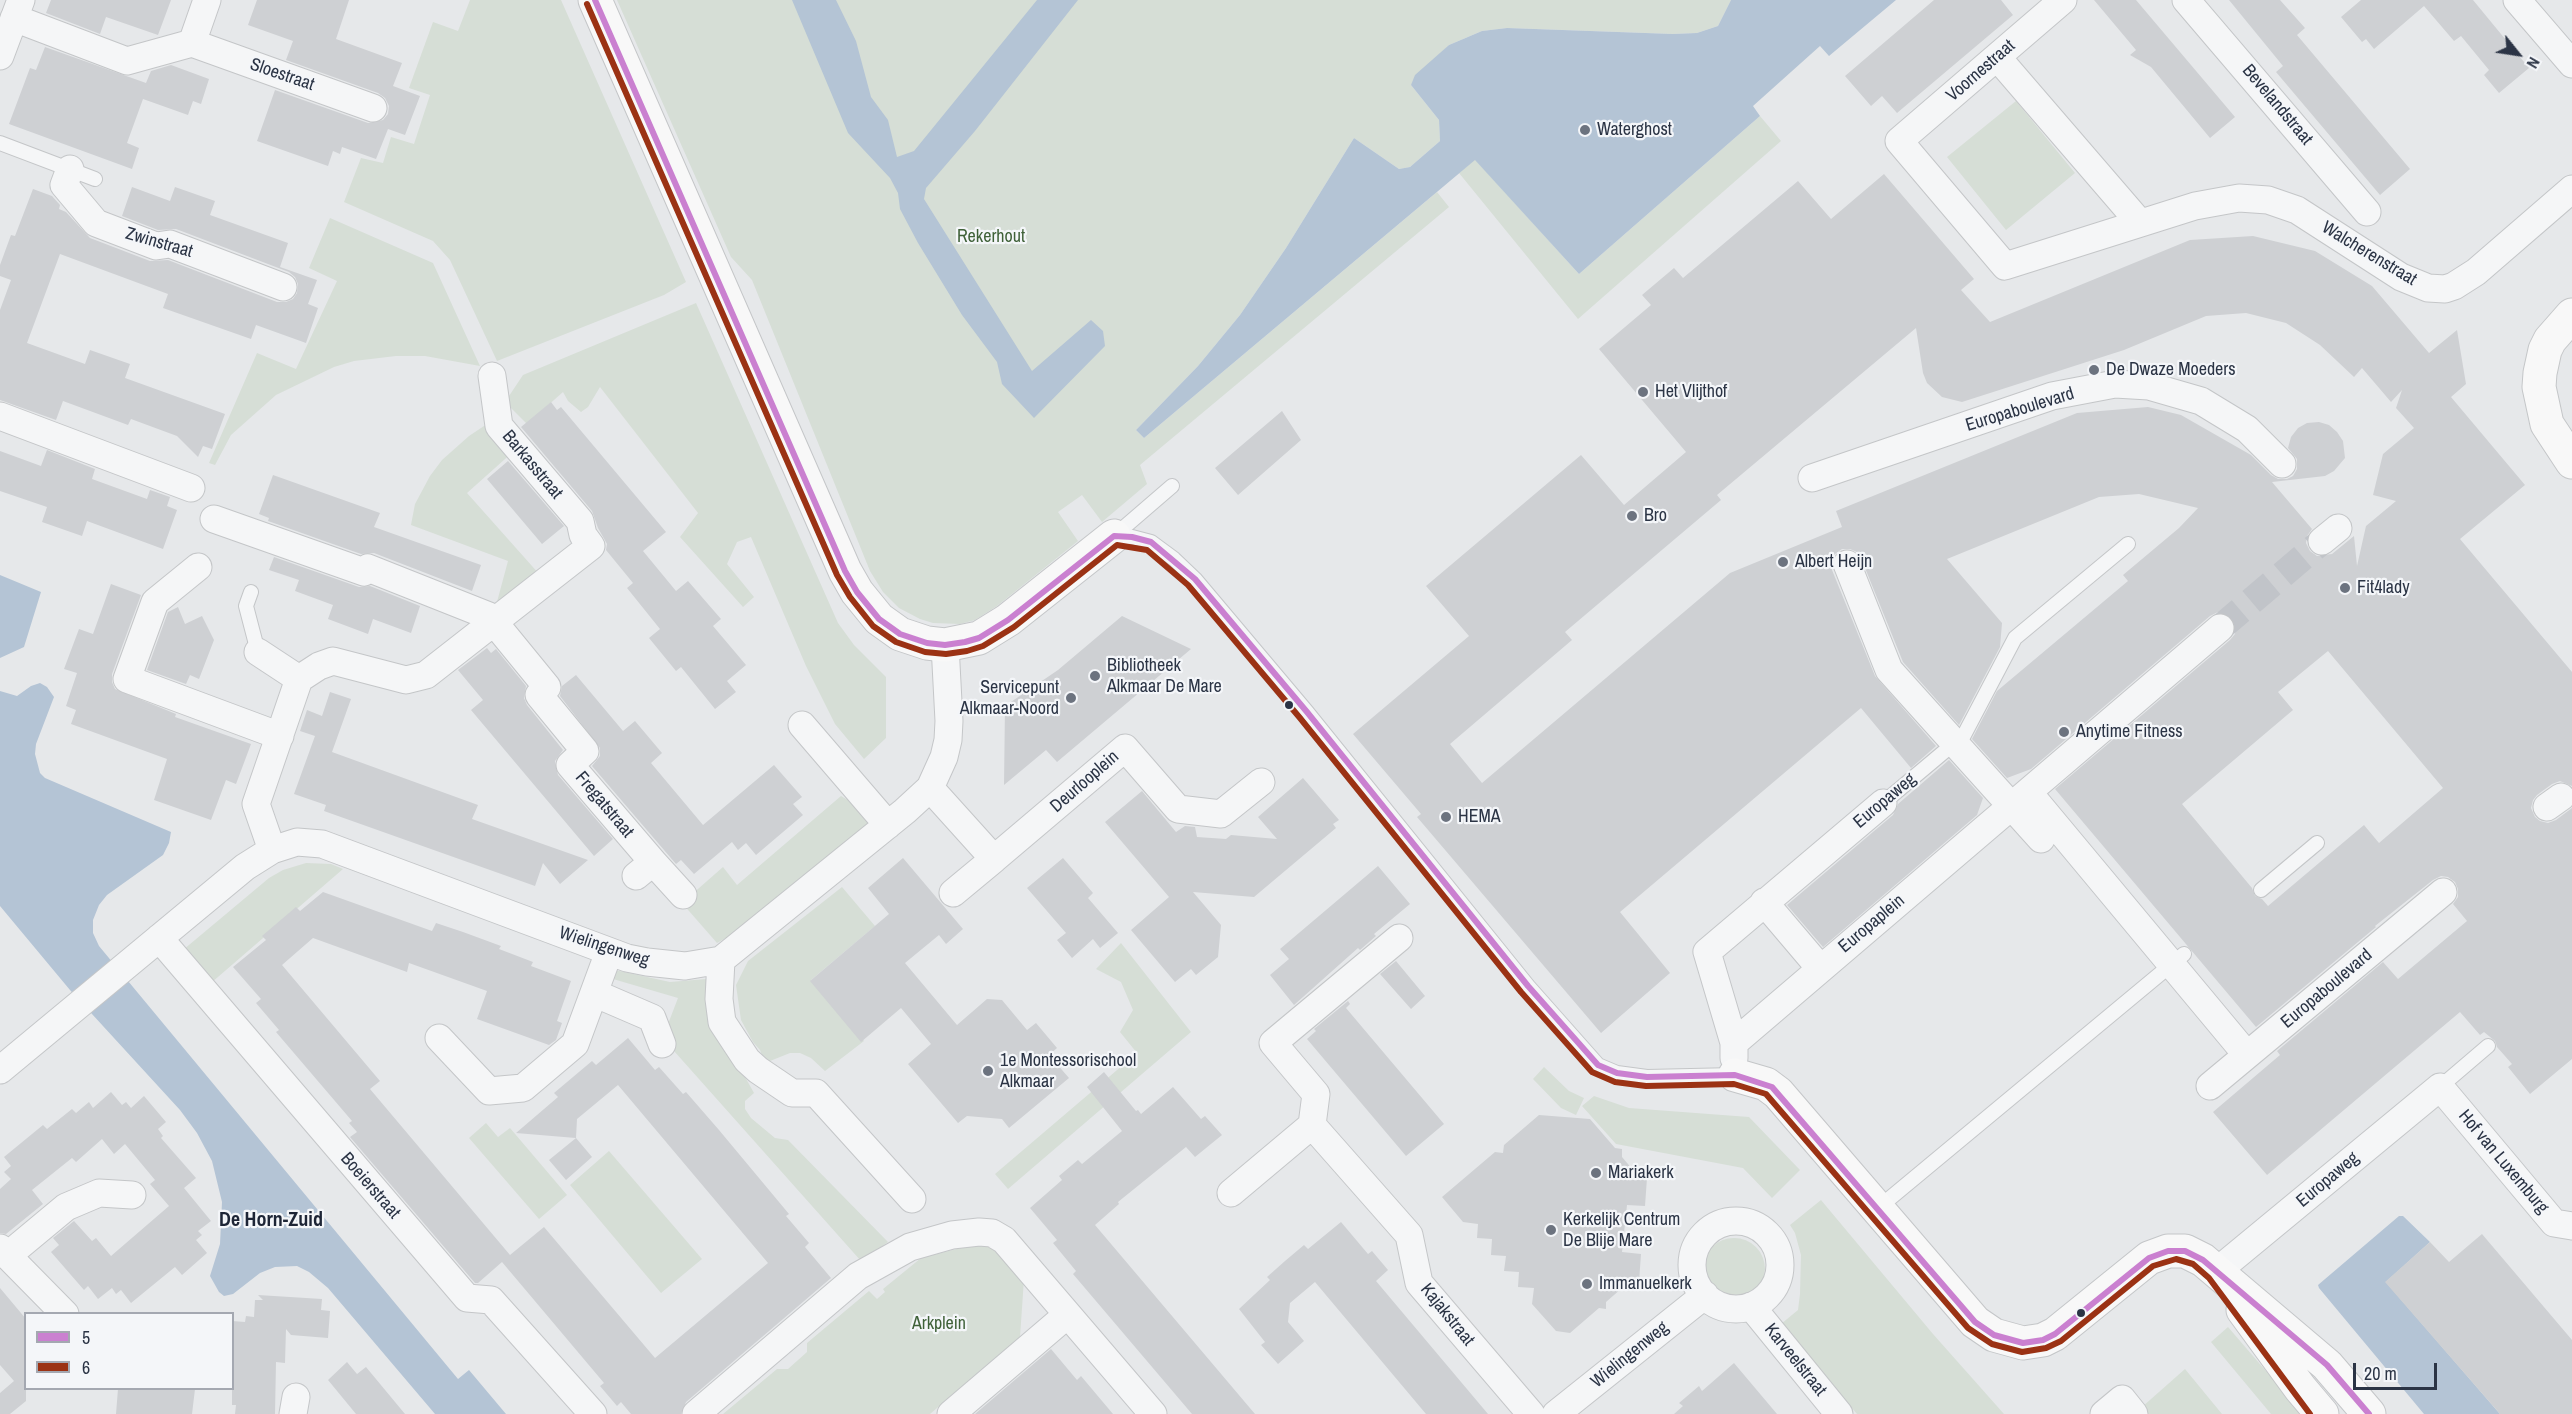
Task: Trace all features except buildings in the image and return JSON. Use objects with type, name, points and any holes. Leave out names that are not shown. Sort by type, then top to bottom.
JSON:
[{"type":"street","points":[[0,56],[18,9],[127,61],[192,43],[207,0]]},
{"type":"street","points":[[595,0],[845,571],[862,599],[879,619],[912,639],[945,645],[979,638],[994,629],[1114,536]]},
{"type":"street","name":"Voornestraat","points":[[1899,141],[2062,0]]},
{"type":"street","name":"Bevelandstraat","points":[[2186,0],[2367,212]]},
{"type":"street","points":[[2517,0],[2570,59]]},
{"type":"street","name":"Sloestraat","points":[[192,43],[373,108]]},
{"type":"street","points":[[1997,57],[2140,223]]},
{"type":"street","name":"Walcherenstraat","points":[[1899,141],[2006,266],[2221,199],[2239,198],[2268,200],[2297,210],[2414,284],[2445,289],[2454,286],[2475,272],[2572,189]]},
{"type":"street","name":"Zwinstraat","points":[[70,169],[64,185],[96,223],[156,246],[170,244],[284,287]]},
{"type":"street","points":[[2572,315],[2550,340],[2545,350],[2539,387],[2547,424],[2572,462]]},
{"type":"street","name":"Barkasstraat","points":[[492,376],[499,426],[580,521],[583,535],[591,546],[495,622]]},
{"type":"street","name":"Europaboulevard","points":[[1812,478],[2052,396],[2115,384],[2150,386],[2201,401],[2247,429],[2282,464]]},
{"type":"street","points":[[0,416],[191,488]]},
{"type":"street","name":"Fregatstraat","points":[[214,519],[364,572],[368,568],[489,616],[547,687],[539,694],[585,751],[570,765],[644,869],[683,895]]},
{"type":"street","points":[[1847,564],[1889,670],[1956,742],[2020,798],[2178,960],[2247,1055]]},
{"type":"street","points":[[198,567],[155,602],[128,679],[280,736]]},
{"type":"street","points":[[272,850],[256,804],[299,679],[319,666],[340,661],[413,680],[426,675],[495,622]]},
{"type":"street","points":[[2020,798],[2220,628]]},
{"type":"street","name":"Wielingenweg","points":[[0,1070],[245,867],[272,850],[297,842],[322,844],[609,952],[665,965],[692,966],[721,960],[888,825],[930,788],[944,757],[948,740],[945,645]]},
{"type":"street","points":[[258,652],[299,679]]},
{"type":"street","points":[[802,725],[888,825]]},
{"type":"street","name":"Deurlooplein","points":[[953,893],[1125,748],[1178,809],[1221,814],[1261,782]]},
{"type":"street","points":[[930,788],[994,859]]},
{"type":"street","points":[[2020,798],[2041,838]]},
{"type":"street","name":"Europaplein","points":[[1734,1059],[1820,968],[2020,798]]},
{"type":"street","name":"Europaweg","points":[[1734,1059],[1707,952],[1883,803]]},
{"type":"street","name":"Europaboulevard","points":[[2210,1086],[2443,892]]},
{"type":"street","points":[[1764,902],[1820,968]]},
{"type":"street","name":"Boeierstraat","points":[[159,938],[467,1298],[491,1300],[593,1414]]},
{"type":"street","points":[[1231,1193],[1312,1125],[1316,1094],[1273,1043],[1399,938]]},
{"type":"street","points":[[439,1038],[489,1091],[523,1088],[576,1044],[609,952]]},
{"type":"street","points":[[721,960],[719,999],[722,1022],[747,1060],[792,1093],[816,1093],[912,1199]]},
{"type":"street","points":[[594,993],[652,1018],[662,1044]]},
{"type":"street","points":[[1734,1059],[1778,1093],[1975,1322],[1994,1335],[2010,1340],[2033,1342],[2055,1334],[2149,1258],[2162,1252],[2185,1251],[2203,1260],[2327,1365],[2369,1414]]},
{"type":"street","name":"Europaweg","points":[[2216,1272],[2440,1087]]},
{"type":"street","name":"Hof van Luxemburg","points":[[2440,1087],[2554,1223],[2572,1226]]},
{"type":"street","name":"Kajakstraat","points":[[1312,1125],[1409,1235],[1419,1283],[1531,1414]]},
{"type":"street","points":[[62,1312],[4,1252],[66,1207],[99,1193],[132,1195]]},
{"type":"street","points":[[1734,1221],[1748,1223],[1761,1229],[1771,1238],[1778,1250],[1780,1263],[1773,1289],[1751,1306],[1727,1308],[1715,1303],[1705,1295],[1697,1284],[1693,1270],[1693,1256],[1698,1243],[1720,1224],[1734,1221]]},
{"type":"street","points":[[696,1414],[858,1276],[910,1247],[967,1233],[992,1233],[1004,1240],[1153,1414]]},
{"type":"street","points":[[2216,1272],[2300,1388],[2322,1414]]},
{"type":"street","name":"Wielingenweg","points":[[1556,1414],[1705,1295]]},
{"type":"street","name":"Karveelstraat","points":[[1751,1306],[1839,1414]]},
{"type":"street","points":[[951,1414],[1067,1315]]},
{"type":"street","points":[[2104,1414],[2122,1400],[2134,1414]]},
{"type":"lane","points":[[0,143],[95,179]]},
{"type":"lane","points":[[1114,536],[1172,486]]},
{"type":"lane","points":[[1114,536],[1132,537],[1151,542],[1195,579],[1307,712],[1528,986],[1598,1065],[1617,1073],[1647,1077],[1734,1059]]},
{"type":"lane","name":"Europaweg","points":[[1883,803],[1964,735],[2016,638],[2128,544]]},
{"type":"lane","points":[[251,592],[246,606],[258,652]]},
{"type":"lane","points":[[2261,890],[2318,843]]},
{"type":"lane","points":[[1877,1209],[2178,960]]},
{"type":"lane","points":[[2440,1087],[2488,1046]]},
{"type":"green space","points":[[470,0],[561,0],[686,282],[664,295],[497,361],[450,260],[433,241],[344,202],[361,158],[383,163],[391,137],[414,144],[430,95],[409,88],[433,22],[458,31]]},
{"type":"green space","name":"Rekerhout","points":[[617,0],[1731,0],[1718,26],[1697,33],[1507,28],[1482,31],[1449,45],[1411,85],[1439,120],[1440,141],[1410,167],[1399,169],[1354,138],[1286,248],[1240,315],[1198,366],[1136,430],[1144,438],[1437,192],[1449,207],[1140,465],[1147,484],[1102,522],[1082,495],[1058,512],[1078,541],[997,606],[975,620],[960,624],[933,623],[899,608],[883,592],[870,571],[752,280],[731,257]]},
{"type":"green space","points":[[2016,101],[2075,173],[2006,230],[1947,157]]},
{"type":"green space","points":[[1760,116],[1781,141],[1578,319],[1459,173],[1475,159],[1579,274]]},
{"type":"green space","points":[[330,218],[433,263],[480,366],[425,356],[396,356],[354,361],[334,367],[276,395],[231,435],[215,465],[209,463],[257,353],[296,369],[337,281],[309,268]]},
{"type":"green space","points":[[696,303],[838,623],[854,645],[886,677],[886,738],[864,759],[835,724],[806,666],[751,537],[737,542],[727,564],[754,597],[743,607],[680,537],[698,513],[600,387],[588,407],[581,412],[568,401],[563,392],[527,424],[505,402],[523,375]]},
{"type":"green space","points":[[487,424],[514,451],[467,493],[540,575],[494,613],[508,561],[411,525],[415,504],[430,476],[442,460],[469,436]]},
{"type":"green space","points":[[841,796],[860,807],[870,824],[733,934],[717,943],[682,903],[723,867],[737,885]]},
{"type":"green space","points":[[306,863],[331,864],[343,869],[211,983],[183,950],[269,878],[283,870]]},
{"type":"green space","points":[[842,887],[875,926],[811,980],[864,1041],[825,1071],[811,1058],[800,1053],[790,1053],[765,1063],[760,1050],[741,1020],[736,985],[748,961]]},
{"type":"green space","points":[[1121,943],[1191,1032],[1008,1189],[995,1174],[1137,1053],[1120,1032],[1133,1010],[1121,982],[1096,969]]},
{"type":"green space","points":[[615,970],[670,982],[706,979],[710,984],[740,1068],[754,1093],[745,1101],[745,1109],[751,1118],[775,1138],[788,1140],[888,1242],[861,1261],[666,1042],[668,1024],[678,998],[613,979]]},
{"type":"green space","points":[[1544,1067],[1569,1091],[1584,1098],[1576,1115],[1561,1108],[1533,1079]]},
{"type":"green space","points":[[1594,1096],[1629,1108],[1749,1117],[1800,1170],[1772,1198],[1743,1168],[1616,1144],[1582,1106]]},
{"type":"green space","points":[[486,1123],[498,1137],[510,1128],[567,1195],[539,1219],[469,1138]]},
{"type":"green space","points":[[609,1151],[702,1259],[661,1293],[570,1185]]},
{"type":"green space","points":[[1821,1200],[1933,1334],[2004,1414],[1857,1414],[1781,1324],[1798,1310],[1800,1294],[1801,1255],[1795,1233],[1790,1225]]},
{"type":"green space","points":[[1728,1238],[1740,1238],[1756,1247],[1763,1257],[1765,1269],[1763,1281],[1756,1291],[1740,1300],[1728,1300],[1717,1295],[1708,1286],[1703,1275],[1703,1263],[1708,1252],[1717,1243]]},
{"type":"green space","name":"Arkplein","points":[[984,1242],[994,1243],[1024,1279],[1020,1337],[930,1414],[723,1414],[777,1369],[788,1369],[807,1352],[807,1343],[869,1291],[877,1299],[885,1292],[883,1289],[921,1258]]},
{"type":"green space","points":[[2228,1327],[2303,1414],[2271,1414],[2211,1342]]},
{"type":"green space","points":[[2185,1369],[2222,1414],[2148,1414],[2142,1407]]},
{"type":"water","points":[[792,0],[836,0],[856,41],[871,97],[888,120],[897,157],[914,151],[1037,0],[1078,0],[975,131],[926,188],[924,199],[1032,371],[1091,320],[1103,331],[1105,346],[1034,418],[1002,384],[997,362],[962,315],[918,243],[900,209],[898,193],[890,178],[848,133]]},
{"type":"water","points":[[1731,0],[1896,0],[1829,56],[1820,46],[1753,106],[1760,116],[1579,274],[1475,160],[1144,438],[1136,430],[1198,366],[1240,315],[1286,248],[1354,138],[1399,169],[1410,167],[1440,141],[1439,120],[1411,85],[1415,75],[1449,45],[1482,31],[1507,28],[1697,33],[1718,26]]},
{"type":"water","points":[[0,575],[41,592],[24,647],[0,658]]},
{"type":"water","points":[[40,683],[47,687],[54,697],[36,744],[35,754],[40,773],[45,778],[171,832],[163,855],[107,895],[99,905],[93,920],[93,933],[99,946],[458,1379],[469,1370],[506,1414],[435,1414],[328,1288],[309,1272],[297,1266],[275,1267],[260,1273],[233,1294],[224,1296],[219,1292],[210,1276],[220,1244],[222,1202],[212,1161],[197,1133],[180,1110],[70,990],[0,906],[0,691],[17,696],[31,686]]},
{"type":"water","points":[[2399,1216],[2403,1216],[2430,1242],[2386,1282],[2500,1414],[2424,1414],[2319,1288],[2318,1285]]},
{"type":"tunnel","points":[[2220,628],[2322,541]]},
{"type":"transit line","name":"5","points":[[595,0],[845,571],[857,592],[879,619],[900,634],[927,643],[945,645],[965,642],[979,638],[1008,620],[1114,536],[1132,537],[1151,542],[1195,579],[1307,712],[1528,986],[1598,1065],[1617,1073],[1647,1077],[1735,1075],[1772,1087],[1975,1322],[1994,1335],[2023,1343],[2043,1340],[2055,1334],[2149,1258],[2168,1251],[2185,1251],[2203,1260],[2327,1365],[2369,1414]]},
{"type":"transit line","name":"6","points":[[587,4],[837,575],[850,597],[873,626],[896,642],[925,652],[946,654],[967,651],[983,646],[1014,627],[1117,545],[1147,550],[1188,585],[1300,718],[1521,992],[1592,1072],[1615,1082],[1646,1086],[1734,1084],[1766,1094],[1968,1328],[1992,1344],[2022,1352],[2046,1348],[2061,1341],[2153,1266],[2176,1259],[2193,1264],[2209,1278],[2310,1414]]},
{"type":"place","name":"Waterghost","points":[[1585,130]]},
{"type":"place","name":"De Dwaze Moeders","points":[[2094,370]]},
{"type":"place","name":"Het Vlijthof","points":[[1643,392]]},
{"type":"place","name":"Bro","points":[[1632,516]]},
{"type":"place","name":"Albert Heijn","points":[[1783,562]]},
{"type":"place","name":"Fit4lady","points":[[2345,588]]},
{"type":"place","name":"Bibliotheek Alkmaar De Mare","points":[[1095,676]]},
{"type":"place","name":"Servicepunt Alkmaar-Noord","points":[[1071,698]]},
{"type":"place","name":"Anytime Fitness","points":[[2064,732]]},
{"type":"place","name":"HEMA","points":[[1446,817]]},
{"type":"place","name":"1e Montessorischool Alkmaar","points":[[988,1071]]},
{"type":"place","name":"Mariakerk","points":[[1596,1173]]},
{"type":"place","name":"Kerkelijk Centrum De Blije Mare","points":[[1551,1230]]},
{"type":"place","name":"Immanuelkerk","points":[[1587,1284]]},
{"type":"district","name":"De Horn-Zuid","points":[[271,1221]]}]
